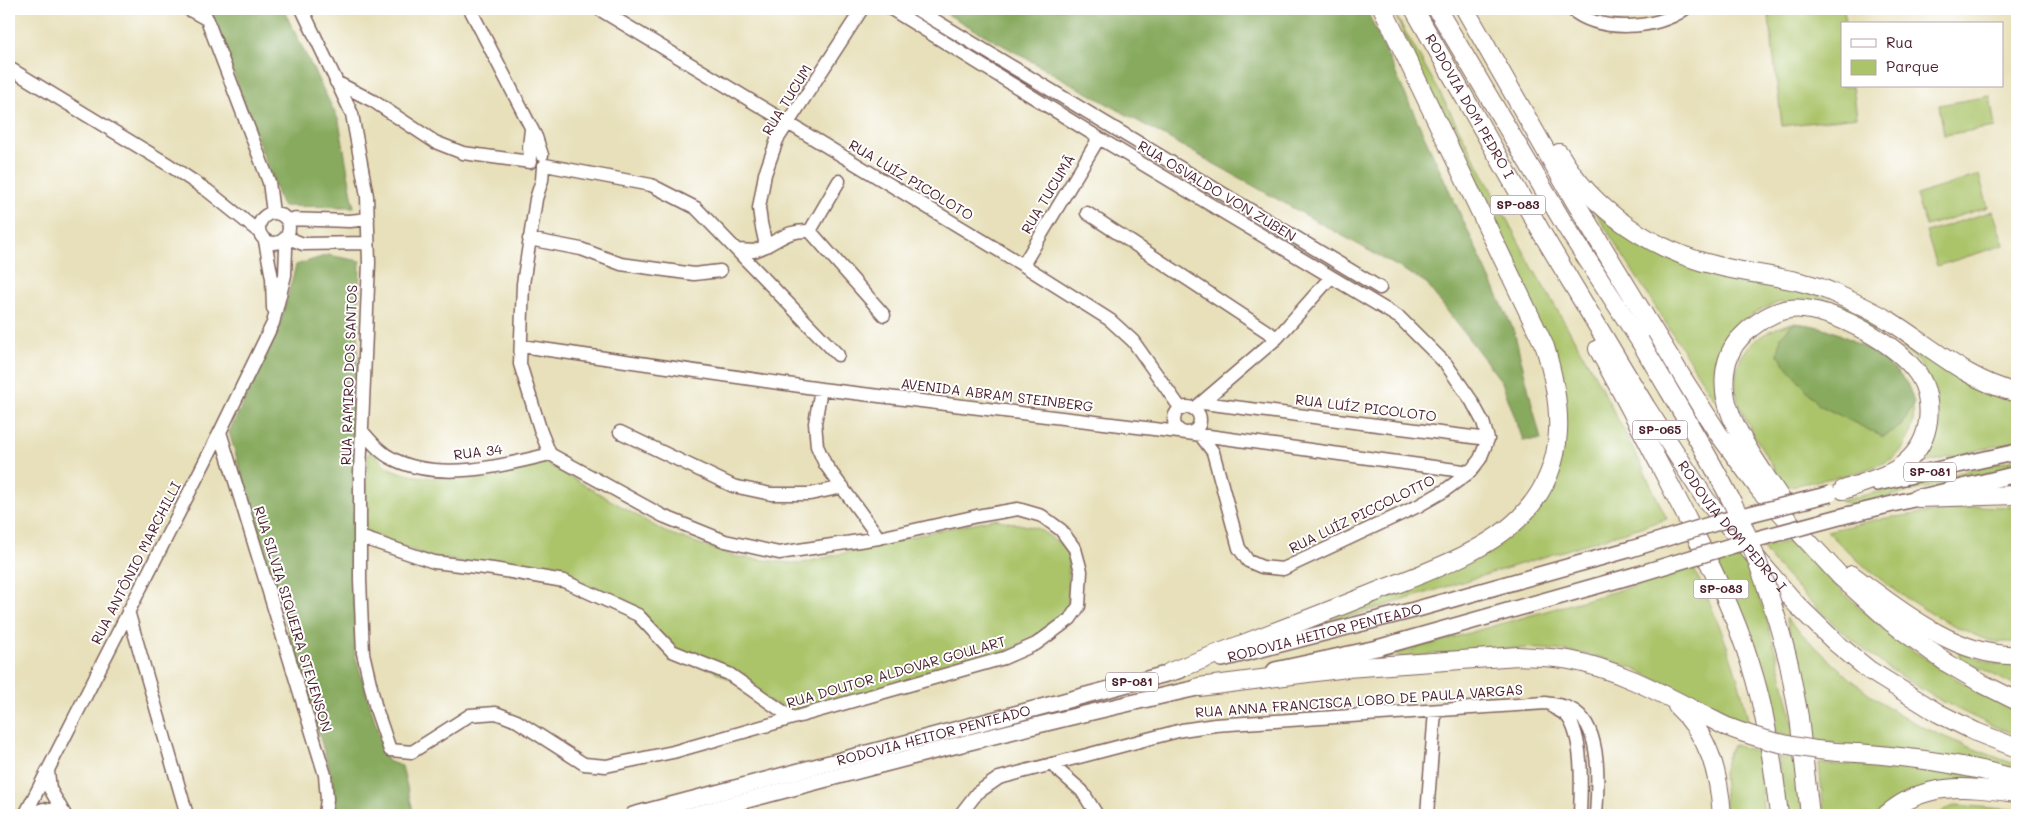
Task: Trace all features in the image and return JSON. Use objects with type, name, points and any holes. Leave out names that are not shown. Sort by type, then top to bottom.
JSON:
[{"type":"highway","points":[[1170,672],[1410,578],[1486,542],[1509,527],[1526,511],[1539,494],[1556,453],[1559,429],[1559,403],[1545,347],[1383,9]]},
{"type":"highway","name":"RODOVIA DOM PEDRO I","points":[[1414,9],[1582,301],[1646,407],[1706,500],[1797,605],[1836,643],[1869,670],[1938,713],[1976,732],[2017,748]]},
{"type":"highway","name":"SP-083","points":[[1437,9],[1558,214],[1640,341],[1736,511],[1777,616],[1789,664],[1799,717],[1810,815]]},
{"type":"highway","name":"SP-065","points":[[1465,9],[1574,200],[1709,418],[1760,490],[1841,577],[1867,602],[1918,643],[1981,683],[2017,701]]},
{"type":"highway","points":[[1473,9],[1563,160],[1611,214],[1637,233],[1660,245],[1718,266],[1781,278],[1834,293],[1889,320],[1969,375],[1990,385],[2017,393]]},
{"type":"highway","name":"SP-083","points":[[1425,29],[1534,235],[1615,379],[1710,563],[1741,636],[1759,694],[1779,815]]},
{"type":"highway","points":[[1836,492],[1891,471],[1903,465],[1914,455],[1922,443],[1927,426],[1929,411],[1926,391],[1918,374],[1906,360],[1856,327],[1829,316],[1804,309],[1784,311],[1767,316],[1750,328],[1736,342],[1729,356],[1725,373],[1728,408],[1738,430],[1812,544],[1892,604],[1942,635],[1988,653],[2017,655]]},
{"type":"highway","points":[[1918,498],[2017,495]]},
{"type":"highway","points":[[1199,687],[1347,668],[1518,656],[1568,660],[1590,665],[1638,682],[1725,726],[1745,734],[1795,747],[1832,752],[1895,756],[1960,765],[2017,779]]},
{"type":"highway","points":[[1663,695],[1690,720],[1707,745],[1718,778],[1722,815]]},
{"type":"highway","points":[[1886,815],[1912,796],[1943,789],[1980,788],[2017,793]]},
{"type":"main road","name":"RODOVIA HEITOR PENTEADO","points":[[634,815],[1170,672],[1414,610],[1631,549],[1722,521],[1836,492],[2017,452]]},
{"type":"main road","name":"RODOVIA HEITOR PENTEADO","points":[[691,815],[1117,705],[1377,648],[1734,545],[1847,515],[2017,474]]},
{"type":"street","points":[[188,9],[206,15],[269,182],[268,214],[260,223],[262,236]]},
{"type":"street","name":"RUA RAMIRO DOS SANTOS","points":[[302,9],[352,114],[367,196],[368,241],[360,537],[363,653],[376,709],[390,750]]},
{"type":"street","points":[[470,9],[532,129],[529,147],[537,162],[534,186],[536,199],[523,284],[520,364],[541,432],[550,454]]},
{"type":"street","name":"RUA LUÍZ PICOLOTO","points":[[598,9],[1023,265],[1110,320],[1133,341],[1181,409]]},
{"type":"street","name":"RUA TUCUM","points":[[766,246],[760,208],[765,174],[777,140],[862,9]]},
{"type":"street","name":"RUA OSVALDO VON ZUBEN","points":[[891,9],[1099,138],[1400,318],[1446,364],[1471,400],[1483,422],[1488,438]]},
{"type":"street","name":"RUA OSVALDO VON ZUBEN","points":[[916,9],[1380,288]]},
{"type":"street","points":[[1571,9],[1596,21],[1622,26],[1649,24],[1676,15],[1685,9]]},
{"type":"street","points":[[9,68],[169,165],[208,191],[272,243],[286,236],[289,226],[287,220],[278,213],[251,213],[208,191]]},
{"type":"street","points":[[336,82],[373,101],[436,142],[463,153],[537,162],[651,186],[696,208],[838,355]]},
{"type":"street","points":[[352,114],[373,101]]},
{"type":"street","name":"RUA TUCUMÃ","points":[[1023,265],[1099,138]]},
{"type":"street","points":[[810,231],[839,181]]},
{"type":"street","points":[[1087,213],[1277,338]]},
{"type":"street","points":[[287,220],[368,220]]},
{"type":"street","points":[[738,250],[754,251],[788,233],[798,230],[810,231],[884,315]]},
{"type":"street","name":"RUA ANTÔNIO MARCHILLI","points":[[262,236],[272,278],[273,323]]},
{"type":"street","points":[[286,236],[303,244],[368,241]]},
{"type":"street","name":"RUA ANTÔNIO MARCHILLI","points":[[26,815],[220,432],[273,323],[285,275],[286,236]]},
{"type":"street","points":[[530,239],[581,249],[621,264],[694,274],[720,271]]},
{"type":"street","points":[[1198,406],[1200,420],[1198,427],[1193,432],[1180,431],[1174,420],[1176,413],[1187,407],[1198,406],[1277,338],[1331,277]]},
{"type":"street","name":"AVENIDA ABRAM STEINBERG","points":[[521,346],[821,389],[1187,433],[1470,472]]},
{"type":"street","points":[[821,389],[815,423],[818,446],[825,464],[880,538]]},
{"type":"street","name":"RUA LUÍZ PICOLOTO","points":[[1198,406],[1488,438]]},
{"type":"street","name":"RUA 34","points":[[362,431],[376,446],[393,459],[424,469],[462,471],[522,461],[550,454]]},
{"type":"street","name":"RUA SILVIA SIQUEIRA STEVENSON","points":[[220,432],[325,775],[327,799],[325,815]]},
{"type":"street","points":[[620,432],[733,486],[771,494],[810,494],[843,487]]},
{"type":"street","name":"RUA LUÍZ PICCOLOTTO","points":[[1201,436],[1213,452],[1239,548],[1248,561],[1262,567],[1283,569],[1418,506],[1444,491],[1470,472]]},
{"type":"street","points":[[1470,472],[1480,459],[1488,438]]},
{"type":"street","name":"RUA DOUTOR ALDOVAR GOULART","points":[[390,750],[412,752],[470,715],[496,713],[517,722],[584,764],[606,766],[673,752],[1004,658],[1036,644],[1070,619],[1079,606],[1081,571],[1075,549],[1061,530],[1042,516],[1018,509],[880,538],[779,553],[725,540],[663,516],[550,454]]},
{"type":"street","points":[[360,537],[434,562],[493,569],[564,581],[638,615],[672,651],[729,674],[792,718]]},
{"type":"street","points":[[128,611],[187,815]]},
{"type":"street","points":[[1546,703],[1567,715],[1575,730],[1579,750],[1580,815]]},
{"type":"street","name":"RUA ANNA FRANCISCA LOBO DE PAULA VARGAS","points":[[960,815],[977,794],[999,778],[1182,730],[1215,724],[1546,703],[1564,706],[1576,712],[1593,736],[1598,794],[1596,815]]},
{"type":"street","points":[[1427,815],[1435,711]]},
{"type":"street","points":[[1051,764],[1082,791],[1097,815]]},
{"type":"street","points":[[48,771],[50,789],[63,814]]},
{"type":"street","points":[[26,815],[43,810],[63,814]]},
{"type":"green space","points":[[210,9],[283,9],[339,121],[354,207],[282,206]]},
{"type":"green space","points":[[938,9],[1366,9],[1514,331],[1541,440],[1523,440],[1502,382],[1425,282]]},
{"type":"green space","points":[[1768,9],[1844,9],[1846,22],[1841,22],[1841,88],[1853,88],[1857,117],[1782,126]]},
{"type":"green space","points":[[1394,12],[1439,91],[1531,265],[1590,366],[1636,454],[1667,519],[1293,634],[1399,588],[1537,505],[1563,396]]},
{"type":"green space","points":[[1990,96],[1995,127],[1944,135],[1939,105]]},
{"type":"green space","points":[[1979,175],[1988,207],[1926,226],[1916,195]]},
{"type":"green space","points":[[1594,210],[1620,226],[1845,305],[2017,399],[2017,441],[1912,466],[1927,452],[1935,425],[1937,408],[1935,390],[1919,362],[1890,336],[1781,302],[1763,309],[1750,317],[1731,338],[1720,366],[1714,399]]},
{"type":"green space","points":[[1993,211],[2004,245],[1937,266],[1926,232]]},
{"type":"green space","points":[[328,255],[360,261],[353,523],[355,655],[387,761],[402,766],[414,815],[334,815],[332,778],[229,432],[278,332],[296,265]]},
{"type":"green space","points":[[1793,323],[1819,327],[1841,335],[1880,358],[1901,376],[1911,394],[1913,422],[1901,451],[1893,458],[1871,468],[1786,487],[1745,418],[1737,396],[1736,381],[1741,357],[1748,348],[1768,332]]},
{"type":"green space","points":[[1793,323],[1820,327],[1842,335],[1868,350],[1891,367],[1907,384],[1914,403],[1901,426],[1883,437],[1819,405],[1778,355],[1781,337]]},
{"type":"green space","points":[[373,451],[382,463],[389,468],[406,474],[425,477],[466,476],[545,462],[665,532],[737,557],[799,564],[935,531],[994,519],[1037,528],[1068,549],[1069,616],[1003,654],[791,713],[673,648],[640,614],[566,578],[428,557],[365,531],[368,454]]},
{"type":"green space","points":[[2017,459],[2017,466],[1995,472],[1852,505],[1840,501]]},
{"type":"green space","points":[[1977,506],[2017,507],[2017,642],[1998,642],[1981,638],[1937,617],[1903,596],[1871,572],[1827,531],[1879,519]]},
{"type":"green space","points":[[1791,541],[1841,591],[1913,651],[1953,677],[2017,710],[2017,735],[1938,699],[1889,668],[1843,633],[1794,585],[1767,555],[1763,547]]},
{"type":"green space","points":[[1742,552],[1759,597],[1773,643],[1795,737],[1775,732],[1716,559]]},
{"type":"green space","points":[[1693,567],[1711,605],[1726,644],[1739,684],[1749,725],[1718,713],[1632,668],[1605,659],[1576,653],[1518,648],[1401,658],[1395,654],[1634,586]]},
{"type":"green space","points":[[1786,618],[1853,680],[1897,713],[1971,748],[2017,765],[2017,772],[1812,740],[1800,671]]},
{"type":"green space","points":[[1959,652],[1995,664],[2017,664],[2017,687],[1959,657]]},
{"type":"green space","points":[[1735,745],[1758,752],[1764,815],[1726,815],[1723,773],[1730,748]]},
{"type":"green space","points":[[1778,757],[1798,761],[1803,815],[1784,815]]},
{"type":"green space","points":[[1819,763],[1833,765],[1903,763],[1979,775],[1977,781],[1878,812],[1876,815],[1824,815]]},
{"type":"green space","points":[[1955,805],[2017,810],[2017,815],[1937,815]]}]
